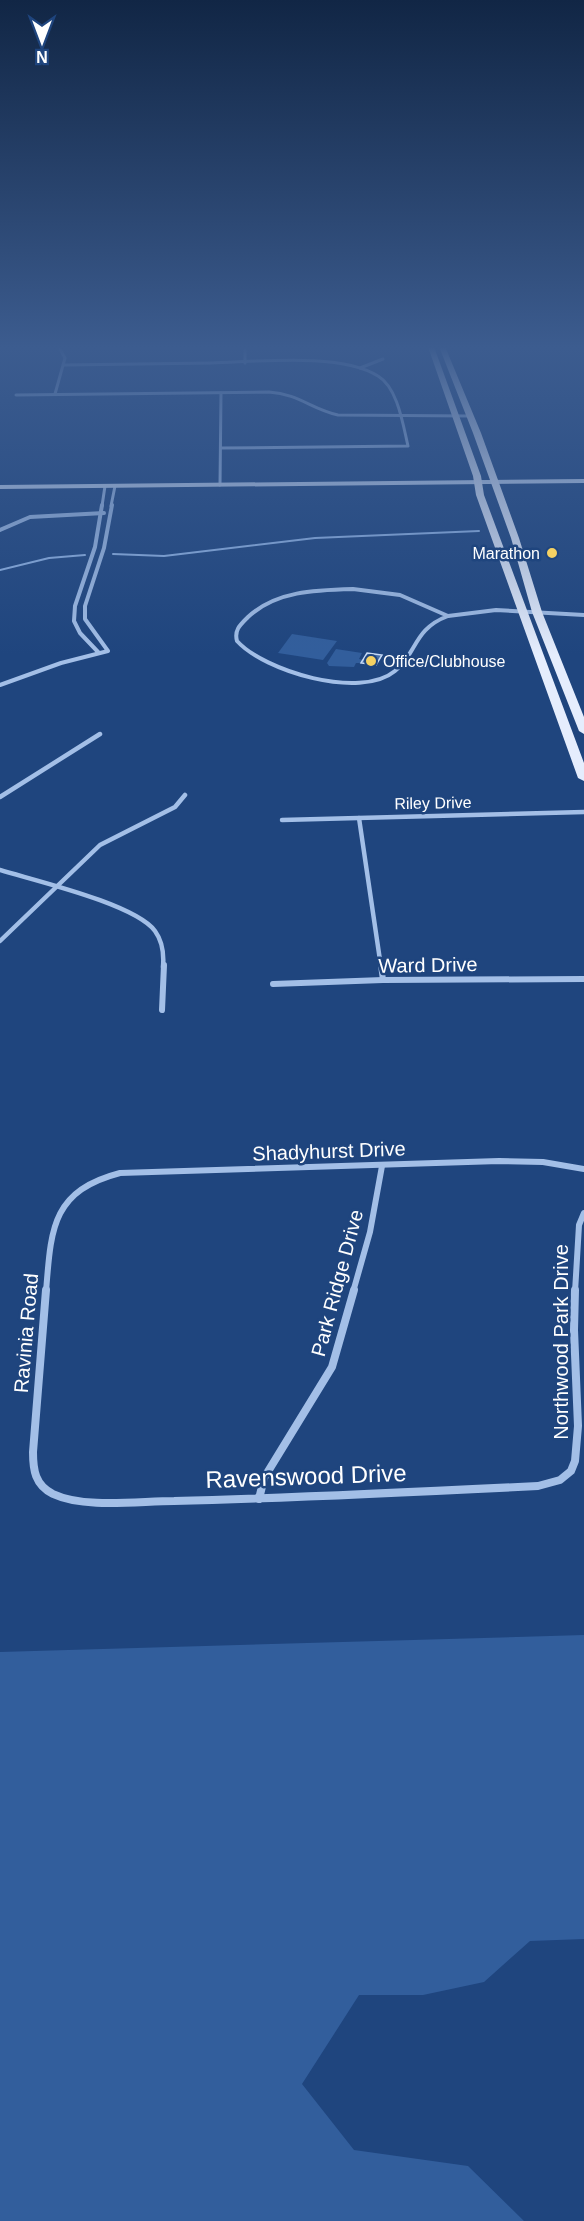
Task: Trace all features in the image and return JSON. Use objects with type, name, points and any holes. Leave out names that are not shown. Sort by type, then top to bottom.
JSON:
[{"type":"main road","points":[[467,448],[522,612],[584,778]]},
{"type":"main road","points":[[481,448],[515,538],[537,612],[584,731]]},
{"type":"main road","points":[[0,488],[584,481]]},
{"type":"street","points":[[220,485],[221,448],[254,448]]},
{"type":"street","points":[[99,653],[80,633],[74,621],[75,606],[95,548],[105,486]]},
{"type":"street","points":[[0,685],[50,666],[108,651],[85,620],[85,606],[104,548],[115,486]]},
{"type":"street","points":[[0,530],[30,517],[111,513]]},
{"type":"street","points":[[448,616],[411,597],[386,591],[341,588],[275,599],[261,605],[236,631],[239,644],[259,656],[313,679],[353,683],[389,676],[400,669],[422,632],[448,616],[480,612],[584,615]]},
{"type":"street","points":[[0,797],[100,734]]},
{"type":"street","points":[[0,941],[100,845],[175,807],[185,795]]},
{"type":"street","name":"Riley Drive","points":[[282,820],[584,812]]},
{"type":"street","points":[[359,818],[383,980]]},
{"type":"street","points":[[0,870],[123,908],[143,919],[156,932],[164,952],[162,1010]]},
{"type":"street","name":"Ward Drive","points":[[273,984],[383,980],[584,979]]},
{"type":"street","name":"Shadyhurst Drive","points":[[78,1189],[103,1176],[120,1173],[510,1161],[543,1162],[584,1169]]},
{"type":"street","name":"Park Ridge Drive","points":[[259,1499],[270,1468],[332,1367],[370,1232],[382,1166]]},
{"type":"street","name":"Ravinia Road","points":[[42,1486],[35,1476],[33,1452],[49,1250],[53,1227],[60,1210],[78,1189]]},
{"type":"street","name":"Northwood Park Drive","points":[[571,1471],[576,1459],[578,1439],[574,1331],[579,1225],[584,1213]]},
{"type":"street","name":"Ravenswood Drive","points":[[42,1486],[67,1499],[91,1502],[259,1499],[538,1486],[555,1482],[571,1471]]},
{"type":"shaded area","points":[[292,634],[337,641],[323,660],[278,653]]},
{"type":"shaded area","points":[[336,649],[362,653],[359,659],[363,660],[361,663],[356,663],[354,667],[329,666],[327,663]]},
{"type":"shaded area","points":[[584,1635],[584,1939],[530,1941],[484,1982],[423,1995],[359,1995],[302,2084],[354,2150],[468,2166],[524,2221],[0,2221],[0,1652]]},
{"type":"building","name":"Office/Clubhouse","points":[[367,653],[382,655],[376,665],[361,663]]},
{"type":"waterway","points":[[113,554],[164,556],[315,538],[479,531]]},
{"type":"waterway","points":[[0,570],[49,558],[85,555]]},
{"type":"place","name":"Marathon","points":[[552,553]]},
{"type":"place","name":"Office/Clubhouse","points":[[371,661]]}]
